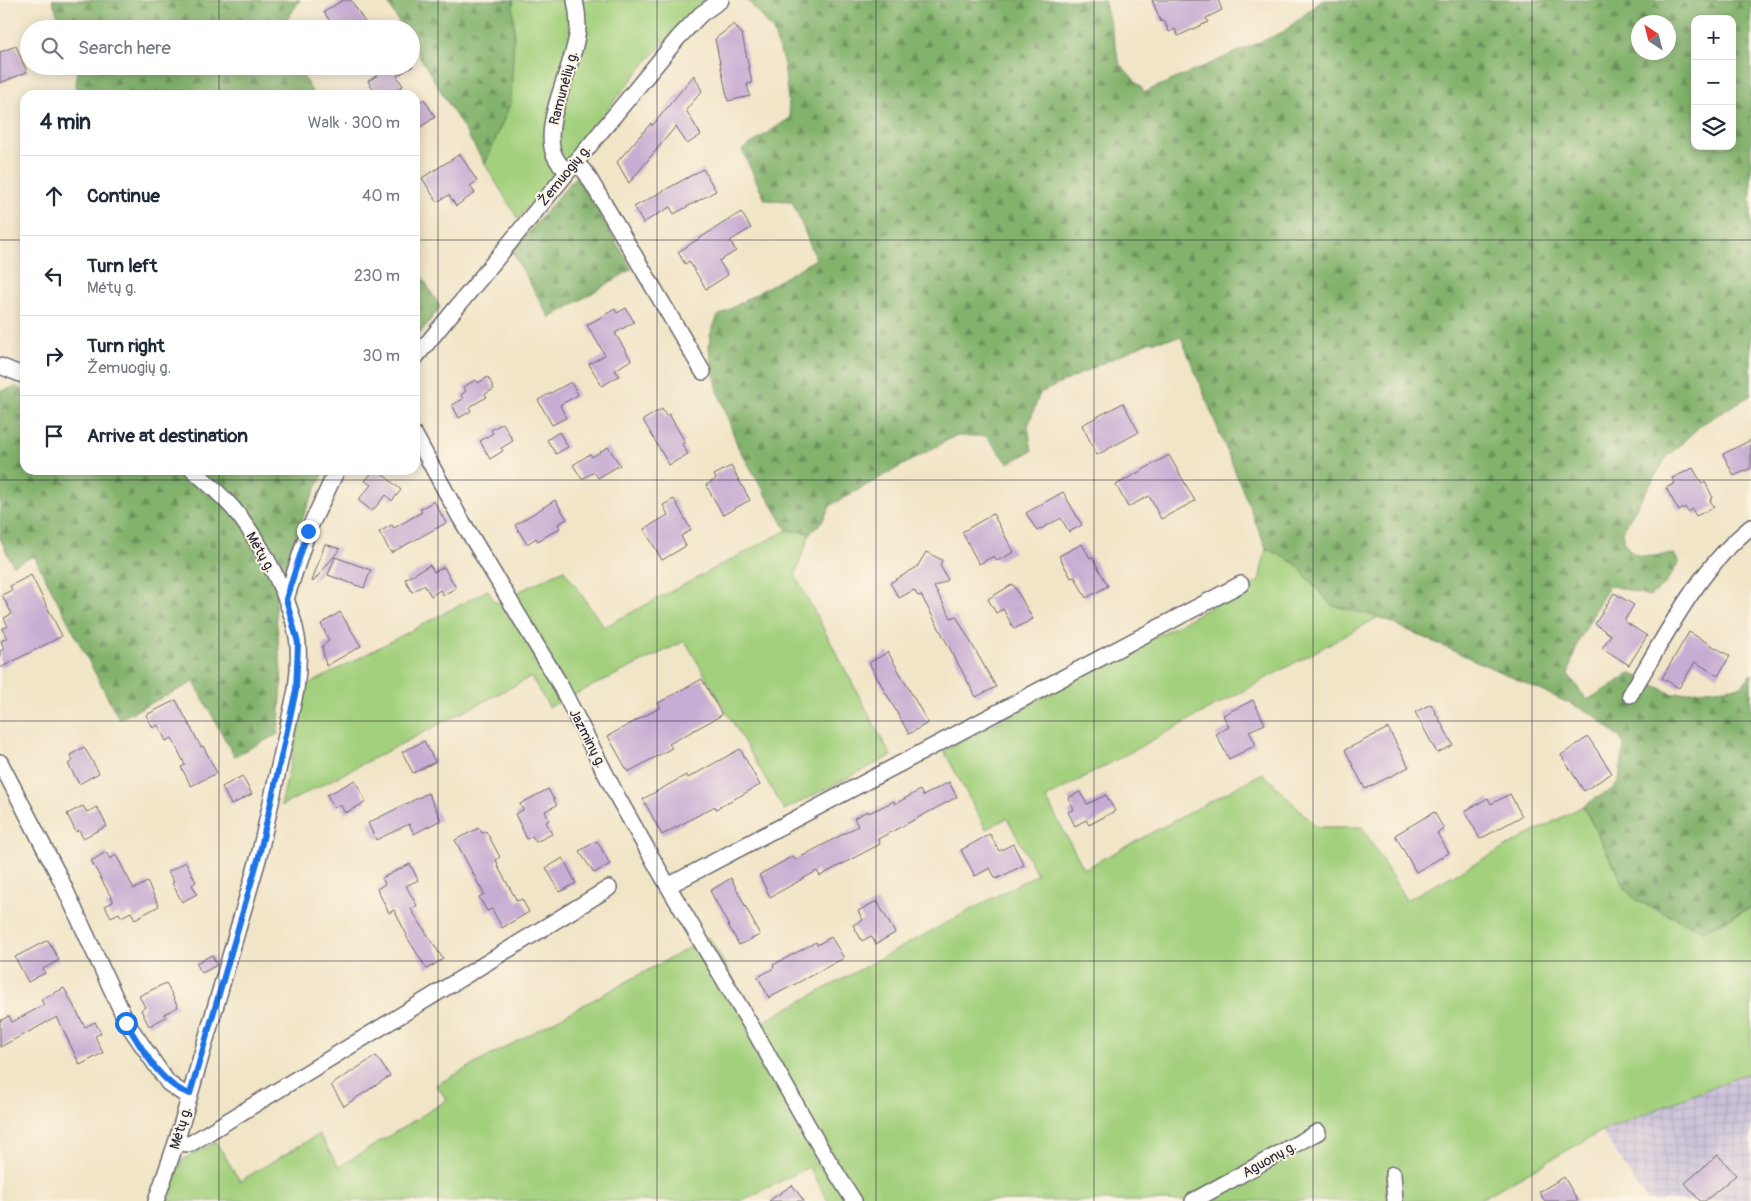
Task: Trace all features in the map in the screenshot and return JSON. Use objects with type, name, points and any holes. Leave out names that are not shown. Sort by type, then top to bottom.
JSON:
[{"type":"street","name":"Ramunėlių g.","points":[[576,0],[578,28],[551,128],[552,146],[556,160],[586,173],[703,372]]},
{"type":"street","name":"Žemuogių g.","points":[[420,352],[678,38],[701,14],[721,0]]},
{"type":"street","points":[[0,366],[20,374]]},
{"type":"street","name":"Jazminų g.","points":[[420,444],[459,516],[558,680],[618,798],[668,886],[760,1040],[820,1147],[854,1201]]},
{"type":"street","name":"Mėtų g.","points":[[156,1201],[176,1143],[259,856],[296,690],[298,643],[286,599],[250,531],[232,507],[198,475]]},
{"type":"street","points":[[286,599],[308,531],[335,475]]},
{"type":"street","points":[[1630,695],[1691,595],[1721,554],[1751,527]]},
{"type":"street","points":[[668,886],[1242,584]]},
{"type":"street","points":[[0,762],[60,878],[98,957],[126,1023],[168,1083],[181,1092],[190,1094]]},
{"type":"street","points":[[176,1143],[190,1144],[609,888]]},
{"type":"street","name":"Aguonų g.","points":[[1193,1201],[1318,1132]]},
{"type":"street","points":[[1393,1174],[1395,1201]]},
{"type":"shaded area","points":[[1751,1072],[1751,1201],[1647,1201],[1602,1131]]},
{"type":"green space","points":[[52,0],[300,0],[287,20],[60,20]]},
{"type":"green space","points":[[386,0],[513,0],[514,30],[511,102],[485,164],[420,57],[420,20],[398,20]]},
{"type":"green space","points":[[513,0],[710,0],[691,15],[646,62],[518,219],[485,164],[511,102],[514,30]]},
{"type":"green space","points":[[748,0],[1104,0],[1120,64],[1145,92],[1283,32],[1323,0],[1751,0],[1751,395],[1702,424],[1666,458],[1622,531],[1625,542],[1634,553],[1640,556],[1674,554],[1679,563],[1665,584],[1650,596],[1609,585],[1578,642],[1568,674],[1587,700],[1630,673],[1672,694],[1742,686],[1751,674],[1751,907],[1703,931],[1636,900],[1627,891],[1583,806],[1614,788],[1619,779],[1624,748],[1621,739],[1593,714],[1379,617],[1331,605],[1295,563],[1266,548],[1181,337],[1148,342],[1040,393],[1028,426],[1032,451],[1008,463],[986,436],[955,436],[831,505],[822,522],[810,533],[787,530],[738,447],[718,391],[709,349],[710,335],[718,316],[816,259],[792,201],[765,200],[742,150],[790,118],[784,64],[773,31]]},
{"type":"green space","points":[[77,75],[302,75],[311,90],[76,90]]},
{"type":"green space","points":[[577,175],[632,269],[550,318],[512,252]]},
{"type":"green space","points":[[420,273],[440,307],[420,333]]},
{"type":"green space","points":[[15,387],[20,389],[20,475],[323,475],[308,505],[283,570],[275,605],[282,684],[278,734],[234,756],[194,682],[119,719],[34,556],[13,565],[0,538],[0,391]]},
{"type":"green space","points":[[787,530],[810,533],[795,575],[891,756],[784,810],[685,641],[549,707],[531,677],[281,806],[306,686],[488,590],[495,603],[564,570],[604,627]]},
{"type":"green space","points":[[1266,548],[1295,563],[1331,605],[1379,617],[1046,798],[1084,869],[1263,773],[1317,827],[1362,827],[1406,900],[1583,806],[1627,891],[1716,926],[1751,907],[1751,1072],[1602,1131],[1477,1201],[828,1201],[809,1167],[741,1201],[167,1201],[182,1160],[216,1142],[240,1181],[319,1134],[339,1167],[447,1100],[436,1085],[709,937],[759,1024],[1037,874],[1007,818],[986,829],[944,751],[1259,581]]},
{"type":"building","points":[[343,0],[351,0],[364,20],[329,20],[324,12]]},
{"type":"building","points":[[1152,0],[1218,0],[1222,10],[1206,18],[1208,22],[1178,36],[1175,29],[1169,32],[1164,20],[1161,22]]},
{"type":"building","points":[[734,24],[742,34],[752,83],[747,84],[750,96],[728,101],[715,39]]},
{"type":"building","points":[[16,46],[20,55],[20,75],[0,83],[0,52]]},
{"type":"building","points":[[378,75],[399,75],[397,76],[403,86],[395,90],[373,90],[368,81]]},
{"type":"building","points":[[694,75],[702,91],[686,110],[701,135],[687,144],[676,126],[629,183],[617,162],[651,123],[652,126]]},
{"type":"building","points":[[424,99],[435,117],[420,128],[420,102]]},
{"type":"building","points":[[460,154],[477,181],[470,186],[475,193],[456,206],[449,195],[437,202],[422,178]]},
{"type":"building","points":[[703,169],[716,191],[674,214],[670,207],[643,223],[634,207]]},
{"type":"building","points":[[741,212],[751,228],[730,241],[736,251],[719,261],[728,275],[706,289],[689,261],[685,264],[678,252]]},
{"type":"building","points":[[626,308],[634,322],[615,333],[631,360],[615,370],[619,376],[602,386],[589,364],[605,355],[587,325],[615,309],[617,313]]},
{"type":"building","points":[[488,377],[494,389],[485,394],[487,397],[469,407],[471,411],[459,418],[452,405],[463,399],[461,395],[466,391],[463,387],[476,380],[478,383]]},
{"type":"building","points":[[571,382],[578,395],[560,405],[566,418],[552,425],[538,400]]},
{"type":"building","points":[[1123,403],[1139,432],[1097,455],[1082,425]]},
{"type":"building","points":[[662,409],[666,416],[669,414],[685,442],[682,444],[688,454],[669,465],[643,420]]},
{"type":"building","points":[[503,423],[513,441],[501,448],[503,451],[490,459],[480,441],[493,433],[491,430]]},
{"type":"building","points":[[559,432],[568,447],[556,454],[547,440]]},
{"type":"building","points":[[1751,440],[1751,468],[1734,476],[1723,454]]},
{"type":"building","points":[[608,447],[620,465],[598,478],[594,472],[582,479],[573,465],[590,454],[592,457]]},
{"type":"building","points":[[1169,455],[1195,501],[1161,519],[1149,496],[1128,507],[1116,485]]},
{"type":"building","points":[[731,466],[750,500],[723,515],[706,485],[716,479],[714,475]]},
{"type":"building","points":[[1693,468],[1702,484],[1705,482],[1713,498],[1710,500],[1714,507],[1696,516],[1692,509],[1688,512],[1685,507],[1679,511],[1666,488],[1675,483],[1672,478]]},
{"type":"building","points":[[370,475],[384,475],[401,490],[392,501],[386,495],[372,511],[358,500],[371,485],[365,481]]},
{"type":"building","points":[[1063,492],[1082,525],[1069,532],[1061,518],[1037,531],[1026,513]]},
{"type":"building","points":[[674,499],[691,530],[681,536],[686,546],[662,560],[644,529],[668,515],[663,505]]},
{"type":"building","points":[[555,500],[567,519],[558,524],[560,528],[538,541],[536,538],[527,544],[515,525]]},
{"type":"building","points":[[434,501],[446,523],[391,553],[379,532],[392,525],[394,528],[422,512],[420,509]]},
{"type":"building","points":[[993,514],[1014,552],[997,561],[994,556],[979,564],[962,532]]},
{"type":"building","points":[[325,544],[340,549],[313,582],[312,581]]},
{"type":"building","points":[[1082,544],[1090,558],[1092,557],[1108,586],[1086,598],[1075,577],[1071,578],[1059,556]]},
{"type":"building","points":[[926,552],[942,560],[940,565],[948,580],[934,587],[951,618],[956,616],[996,687],[976,697],[921,595],[918,596],[914,590],[899,598],[890,583],[917,567]]},
{"type":"building","points":[[335,557],[371,570],[364,588],[328,575]]},
{"type":"building","points":[[430,565],[434,572],[444,567],[456,588],[443,595],[440,590],[431,596],[424,585],[412,592],[405,579]]},
{"type":"building","points":[[31,575],[62,636],[0,668],[0,651],[4,649],[1,641],[7,638],[2,629],[8,626],[4,618],[12,614],[2,595],[12,590],[10,586]]},
{"type":"building","points":[[1013,584],[1033,619],[1014,629],[1003,609],[996,613],[988,599]]},
{"type":"building","points":[[1614,593],[1634,605],[1624,621],[1647,636],[1629,665],[1602,648],[1611,635],[1595,624]]},
{"type":"building","points":[[340,612],[361,646],[326,666],[322,646],[329,641],[321,624]]},
{"type":"building","points":[[1689,632],[1730,656],[1718,676],[1695,662],[1679,688],[1662,678]]},
{"type":"building","points":[[888,652],[928,723],[909,734],[869,663]]},
{"type":"building","points":[[702,679],[722,715],[669,744],[672,748],[628,772],[608,736],[661,707],[658,703]]},
{"type":"building","points":[[176,700],[217,773],[191,786],[181,767],[185,765],[172,738],[166,741],[158,725],[153,728],[146,715]]},
{"type":"building","points":[[1253,700],[1265,724],[1249,731],[1256,745],[1229,759],[1216,734],[1229,727],[1223,715]]},
{"type":"building","points":[[1431,704],[1453,745],[1437,753],[1415,712]]},
{"type":"building","points":[[1388,728],[1409,767],[1365,789],[1345,750]]},
{"type":"building","points":[[1588,737],[1612,773],[1584,791],[1561,755]]},
{"type":"building","points":[[424,741],[435,762],[413,773],[402,752]]},
{"type":"building","points":[[84,747],[99,773],[79,784],[68,764],[73,761],[70,755]]},
{"type":"building","points":[[740,749],[760,785],[716,809],[715,806],[662,835],[643,799],[686,775],[688,778]]},
{"type":"building","points":[[242,776],[252,794],[231,805],[222,787]]},
{"type":"building","points":[[355,780],[366,802],[345,813],[340,804],[334,808],[327,795]]},
{"type":"building","points":[[949,782],[957,797],[878,839],[880,844],[820,876],[817,871],[770,897],[759,875],[793,856],[795,860],[858,826],[854,818],[868,811],[869,813],[894,801],[895,804],[920,790],[923,796]]},
{"type":"building","points":[[548,789],[557,805],[545,811],[549,820],[546,822],[552,834],[536,842],[532,836],[527,839],[515,814],[523,810],[520,804]]},
{"type":"building","points":[[1080,792],[1087,804],[1106,795],[1115,811],[1089,825],[1086,820],[1075,826],[1068,812],[1074,809],[1068,798]]},
{"type":"building","points":[[428,793],[441,820],[414,834],[409,824],[376,840],[368,823]]},
{"type":"building","points":[[1510,794],[1522,816],[1480,839],[1465,811],[1488,798],[1491,804]]},
{"type":"building","points":[[83,806],[87,812],[97,807],[107,826],[83,838],[79,830],[76,832],[67,814]]},
{"type":"building","points":[[1434,812],[1444,829],[1437,833],[1449,853],[1416,872],[1395,835]]},
{"type":"building","points":[[479,828],[482,833],[486,831],[500,857],[496,860],[497,865],[517,901],[522,899],[529,912],[502,928],[492,909],[487,911],[479,897],[484,894],[455,840]]},
{"type":"building","points":[[990,834],[999,851],[1013,844],[1024,865],[996,879],[990,868],[975,876],[961,850]]},
{"type":"building","points":[[597,841],[610,864],[594,873],[579,851]]},
{"type":"building","points":[[106,852],[110,859],[116,855],[134,889],[147,882],[159,906],[135,919],[131,912],[121,917],[119,913],[111,917],[105,906],[113,902],[113,900],[91,861]]},
{"type":"building","points":[[563,858],[576,883],[560,892],[546,868]]},
{"type":"building","points":[[186,862],[196,882],[192,885],[197,894],[182,902],[168,872]]},
{"type":"building","points":[[410,864],[418,880],[406,886],[417,906],[411,909],[443,959],[427,969],[406,936],[394,910],[389,913],[377,889],[385,884],[382,878]]},
{"type":"building","points":[[731,878],[760,935],[739,945],[710,891]]},
{"type":"building","points":[[877,901],[895,933],[876,944],[871,936],[862,941],[853,925],[863,920],[858,911]]},
{"type":"building","points":[[831,937],[844,958],[769,998],[758,977],[774,968],[773,965],[816,942],[817,945]]},
{"type":"building","points":[[48,940],[59,960],[43,969],[45,973],[28,982],[15,957]]},
{"type":"building","points":[[212,955],[217,965],[202,973],[196,963]]},
{"type":"building","points":[[166,983],[178,1007],[164,1014],[166,1017],[149,1026],[141,1010],[145,1007],[139,996]]},
{"type":"building","points":[[64,988],[85,1027],[95,1022],[101,1033],[95,1036],[103,1053],[80,1065],[57,1017],[0,1047],[0,1021],[9,1016],[12,1022],[44,1005],[41,1000]]},
{"type":"building","points":[[376,1056],[390,1076],[344,1106],[331,1085]]},
{"type":"building","points":[[1718,1155],[1736,1175],[1705,1201],[1700,1201],[1685,1183]]},
{"type":"building","points":[[1564,1177],[1578,1201],[1545,1201],[1539,1192]]},
{"type":"building","points":[[792,1185],[804,1201],[769,1201]]},
{"type":"route","points":[[126,1023],[168,1083],[181,1092],[190,1094],[238,933],[277,782],[296,690],[298,668],[298,643],[286,599],[308,531]]}]
